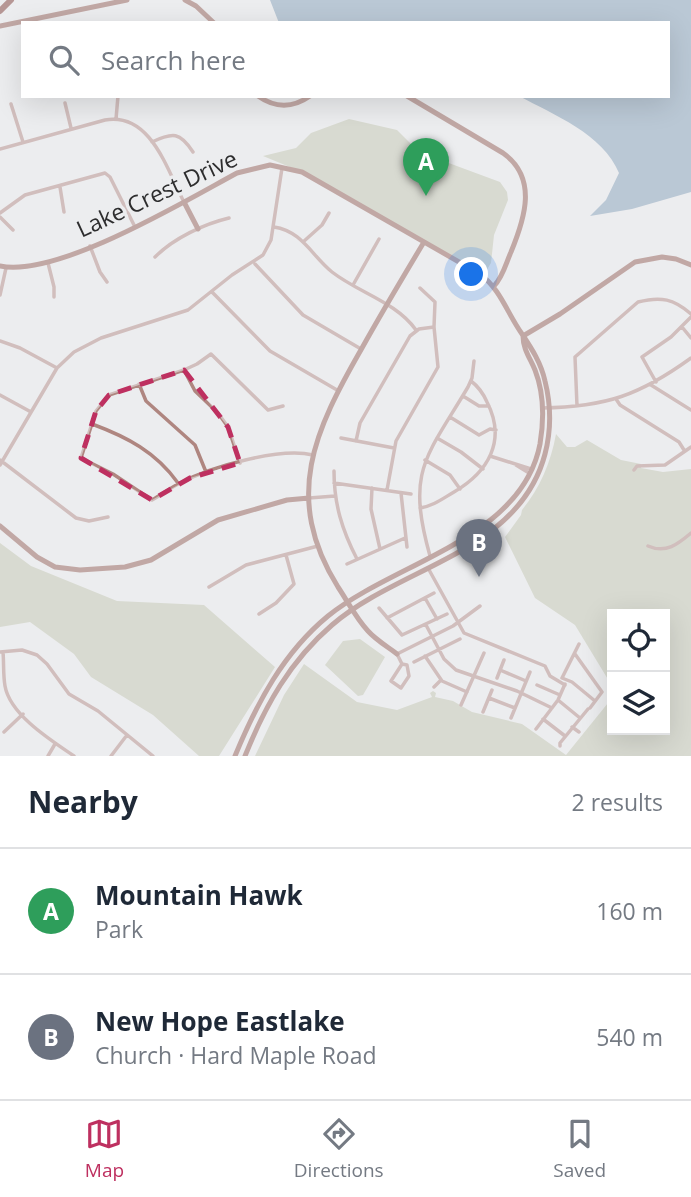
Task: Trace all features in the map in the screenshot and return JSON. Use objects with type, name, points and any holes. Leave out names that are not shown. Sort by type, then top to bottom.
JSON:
[{"type":"main road","points":[[0,11],[11,0]]},
{"type":"main road","points":[[24,21],[127,0]]},
{"type":"main road","points":[[185,0],[212,21]]},
{"type":"main road","points":[[0,26],[21,22]]},
{"type":"main road","points":[[261,98],[283,106],[307,98]]},
{"type":"main road","points":[[410,98],[503,153],[514,163],[522,176],[526,191],[525,208],[502,273],[494,286]]},
{"type":"main road","name":"Lake Crest Drive","points":[[3,267],[32,267],[48,263],[136,228],[245,170],[270,165],[310,175],[475,271],[494,286],[523,336],[523,346],[538,379],[546,408],[546,448],[539,475]]},
{"type":"main road","points":[[184,202],[198,229]]},
{"type":"main road","points":[[397,654],[369,632],[331,576],[318,546],[309,498],[313,455],[323,421],[337,390],[424,242]]},
{"type":"main road","points":[[523,336],[635,262],[662,257],[691,265]]},
{"type":"main road","name":"Lake Crest Drive","points":[[531,471],[540,446],[546,408]]},
{"type":"main road","points":[[235,756],[273,678],[301,641],[347,602],[492,520],[518,494],[531,471]]},
{"type":"main road","points":[[245,756],[279,684],[307,648],[332,624],[352,610],[485,536],[500,525],[526,497],[539,475]]},
{"type":"main road","points":[[0,526],[41,560],[60,568],[80,570],[125,567],[151,560],[219,519],[287,500],[309,498]]},
{"type":"street","points":[[116,119],[118,98]]},
{"type":"street","points":[[65,103],[71,129]]},
{"type":"street","points":[[11,104],[23,142]]},
{"type":"street","points":[[0,149],[116,119],[138,126],[152,142],[184,202]]},
{"type":"street","points":[[152,142],[169,135],[177,136],[194,152]]},
{"type":"street","points":[[108,517],[89,521],[76,518],[1,462],[57,368],[74,352],[87,344],[182,313],[195,306],[232,275],[254,263],[268,249],[274,227],[282,166]]},
{"type":"street","points":[[13,230],[0,215],[25,195],[106,174],[136,228]]},
{"type":"street","points":[[60,186],[64,212]]},
{"type":"street","points":[[303,242],[322,225],[329,213]]},
{"type":"street","points":[[155,257],[166,246],[198,229],[229,218]]},
{"type":"street","points":[[274,227],[293,232],[332,272],[407,318],[416,330]]},
{"type":"street","points":[[353,285],[379,239]]},
{"type":"street","points":[[90,246],[107,282]]},
{"type":"street","points":[[48,263],[54,297]]},
{"type":"street","points":[[254,263],[303,315],[361,349]]},
{"type":"street","points":[[0,295],[3,267]]},
{"type":"street","points":[[387,490],[394,448],[436,371],[438,359],[434,327],[435,302],[420,288]]},
{"type":"street","points":[[212,292],[270,351],[337,390]]},
{"type":"street","points":[[577,406],[575,357],[638,302],[649,299],[678,303],[691,316],[682,327],[642,357],[656,382]]},
{"type":"street","points":[[356,441],[360,423],[408,339],[416,330],[434,327]]},
{"type":"street","points":[[682,327],[691,338]]},
{"type":"street","points":[[0,341],[20,348],[57,368]]},
{"type":"street","points":[[283,406],[268,410],[214,355],[208,355],[184,370],[109,395],[99,407],[81,458],[115,475],[148,499],[153,499],[179,484],[240,463],[280,453],[313,455]]},
{"type":"street","points":[[546,408],[616,399],[651,385],[691,358]]},
{"type":"street","points":[[430,556],[419,508],[419,484],[425,460],[471,381],[474,361]]},
{"type":"street","points":[[184,370],[195,391],[228,427],[240,463]]},
{"type":"street","points":[[419,508],[440,501],[468,484],[483,469],[490,456],[496,430],[494,415],[481,390],[471,381]]},
{"type":"street","points":[[139,384],[146,401],[195,445],[206,473]]},
{"type":"street","points":[[651,385],[691,411]]},
{"type":"street","points":[[0,395],[31,412]]},
{"type":"street","points":[[463,396],[479,406],[489,406]]},
{"type":"street","points":[[616,399],[620,405],[679,442],[684,450]]},
{"type":"street","points":[[450,417],[479,435],[488,430],[496,430]]},
{"type":"street","points":[[92,424],[138,444],[159,461],[179,484]]},
{"type":"street","points":[[341,438],[394,448]]},
{"type":"street","points":[[437,438],[483,469]]},
{"type":"street","points":[[634,470],[637,466],[665,465],[691,447]]},
{"type":"street","points":[[490,456],[539,475]]},
{"type":"street","points":[[425,460],[450,475],[460,489]]},
{"type":"street","points":[[334,471],[335,496],[342,528],[357,559]]},
{"type":"street","points":[[334,483],[411,494]]},
{"type":"street","points":[[372,488],[372,509],[380,549]]},
{"type":"street","points":[[401,492],[407,547]]},
{"type":"street","points":[[309,498],[335,496]]},
{"type":"street","points":[[648,546],[656,549],[667,548],[691,533]]},
{"type":"street","points":[[347,564],[405,538]]},
{"type":"street","points":[[209,587],[239,568],[318,546]]},
{"type":"street","points":[[259,614],[276,603],[294,584],[286,555]]},
{"type":"street","points":[[428,568],[464,634],[545,666],[550,676],[564,681],[595,701]]},
{"type":"street","points":[[387,618],[434,593]]},
{"type":"street","points":[[425,598],[437,619]]},
{"type":"street","points":[[402,664],[391,681],[400,688],[409,676],[409,670],[397,654],[458,623],[480,606]]},
{"type":"street","points":[[379,608],[402,635],[447,614]]},
{"type":"street","points":[[426,625],[444,659],[456,670],[552,708]]},
{"type":"street","points":[[414,662],[460,639]]},
{"type":"street","points":[[536,729],[558,700],[579,644]]},
{"type":"street","points":[[74,756],[37,731],[6,690],[2,652],[22,650],[37,655],[69,694],[98,711],[153,756]]},
{"type":"street","points":[[461,705],[484,653]]},
{"type":"street","points":[[560,746],[572,727],[602,692],[575,654]]},
{"type":"street","points":[[425,656],[440,680],[467,692]]},
{"type":"street","points":[[497,678],[504,660]]},
{"type":"street","points":[[500,670],[526,681]]},
{"type":"street","points":[[511,718],[530,672]]},
{"type":"street","points":[[396,675],[406,682]]},
{"type":"street","points":[[434,687],[440,680]]},
{"type":"street","points":[[537,685],[560,695]]},
{"type":"street","points":[[483,712],[492,690]]},
{"type":"street","points":[[489,698],[515,708]]},
{"type":"street","points":[[558,700],[580,718]]},
{"type":"street","points":[[4,732],[23,714]]},
{"type":"street","points":[[543,719],[565,736]]},
{"type":"street","points":[[572,727],[579,732]]},
{"type":"street","points":[[111,756],[127,735]]},
{"type":"street","points":[[48,756],[55,744]]},
{"type":"highlighted area","points":[[184,370],[228,427],[240,463],[190,478],[152,500],[81,458],[96,411],[109,395]]},
{"type":"green space","points":[[349,119],[397,130],[419,152],[500,182],[507,192],[508,200],[494,235],[491,263],[483,276],[302,172],[263,156],[296,148],[311,133]]},
{"type":"green space","points":[[556,434],[567,447],[575,447],[587,440],[621,460],[641,464],[641,468],[663,472],[691,469],[691,756],[255,756],[284,695],[304,664],[357,702],[397,710],[432,697],[430,693],[433,691],[436,693],[435,697],[453,701],[472,712],[522,724],[566,755],[607,704],[607,735],[670,735],[670,609],[607,609],[607,678],[575,625],[535,598],[505,537],[539,484]]},
{"type":"green space","points":[[0,543],[31,566],[117,601],[204,605],[275,667],[219,756],[199,756],[153,715],[91,677],[74,654],[30,622],[0,627]]},
{"type":"green space","points":[[360,639],[385,657],[363,695],[358,696],[325,665],[343,641]]},
{"type":"water","points":[[270,0],[691,0],[691,192],[632,209],[590,216],[606,200],[619,173],[612,159],[602,147],[576,127],[523,98],[670,98],[670,21],[278,21]]},
{"type":"place","name":"Mountain Hawk","points":[[426,196]]},
{"type":"place","name":"New Hope Eastlake","points":[[479,577]]}]
